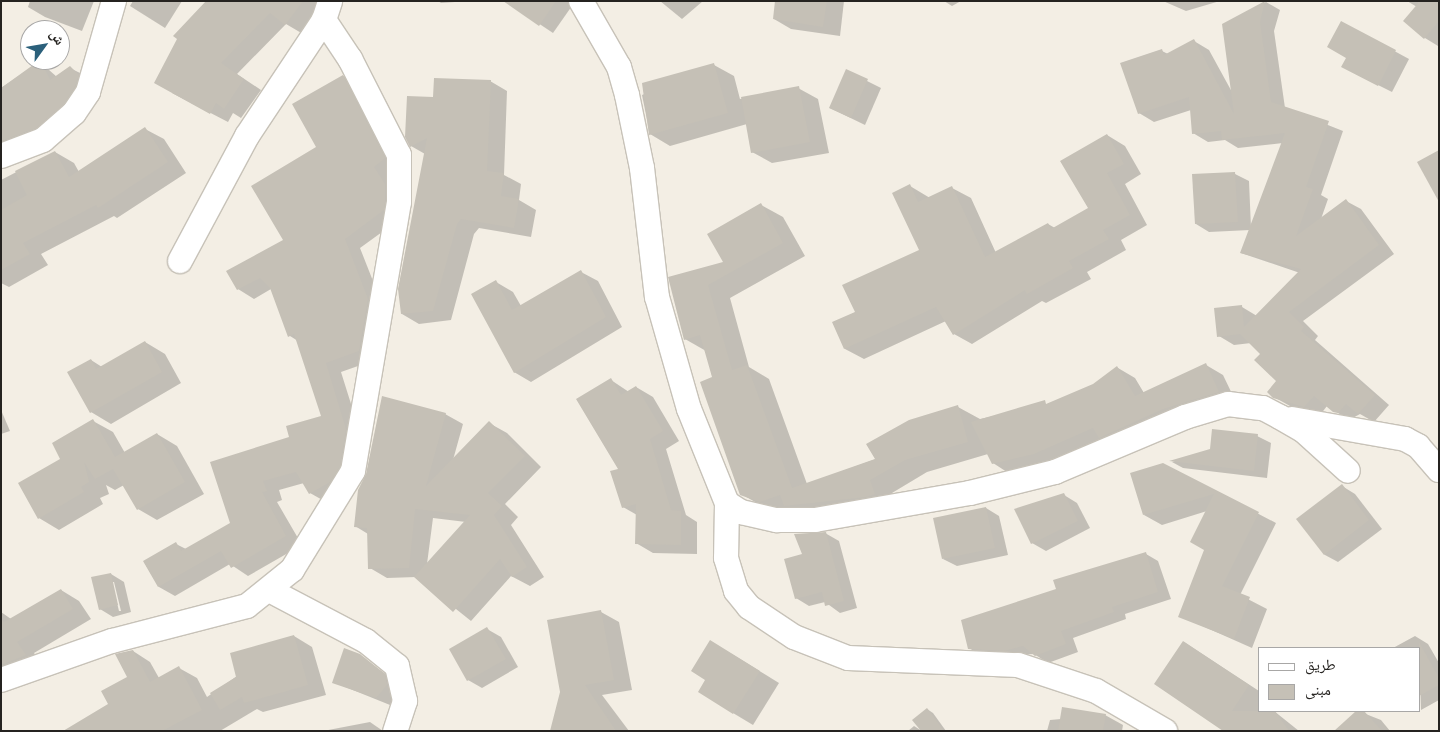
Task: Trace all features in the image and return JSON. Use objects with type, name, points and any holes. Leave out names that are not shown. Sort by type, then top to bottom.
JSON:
[{"type":"street","points":[[1,156],[49,136],[74,113],[88,92],[114,1]]},
{"type":"street","points":[[581,1],[615,59],[627,95],[642,168],[657,297],[689,408],[727,503],[726,558],[736,591],[749,607],[794,636],[848,658],[984,661],[1027,668],[1096,692],[1165,731]]},
{"type":"street","points":[[180,261],[246,136],[327,11]]},
{"type":"street","points":[[1,680],[112,641],[214,617],[271,591],[292,570],[353,471],[399,202],[396,148],[327,11]]},
{"type":"street","points":[[727,503],[754,517],[777,520],[862,513],[1055,472],[1184,417],[1228,404],[1263,408],[1304,430],[1348,471]]},
{"type":"street","points":[[1280,417],[1405,439],[1418,446],[1439,470]]},
{"type":"street","points":[[271,591],[357,636],[397,666],[405,701],[395,731]]},
{"type":"building","points":[[206,1],[303,1],[285,25],[270,13],[221,63],[244,79],[224,109],[216,103],[210,114],[154,83],[177,39],[173,36]]},
{"type":"building","points":[[503,1],[556,1],[539,26]]},
{"type":"building","points":[[775,1],[827,1],[823,27],[773,19]]},
{"type":"building","points":[[1265,1],[1260,22],[1271,102],[1329,121],[1306,187],[1313,189],[1296,236],[1346,199],[1379,245],[1289,312],[1304,327],[1301,331],[1375,395],[1358,414],[1346,404],[1338,413],[1333,412],[1314,396],[1304,407],[1273,398],[1267,392],[1276,381],[1254,360],[1260,354],[1240,334],[1217,337],[1214,308],[1242,305],[1244,327],[1301,269],[1240,253],[1285,133],[1222,140],[1221,131],[1192,134],[1189,97],[1138,114],[1120,63],[1162,49],[1164,55],[1194,39],[1234,114],[1222,24]]},
{"type":"building","points":[[1420,1],[1439,1],[1439,21],[1424,39],[1403,21]]},
{"type":"building","points":[[1341,21],[1396,50],[1378,86],[1341,67],[1346,58],[1327,47]]},
{"type":"building","points":[[714,63],[728,113],[649,135],[642,83]]},
{"type":"building","points":[[70,66],[79,75],[75,86],[64,104],[36,128],[1,141],[1,88],[26,70],[45,70],[50,80],[64,70],[70,70]]},
{"type":"building","points":[[846,69],[868,79],[851,118],[829,108]]},
{"type":"building","points":[[343,75],[385,158],[374,167],[385,184],[385,201],[384,210],[345,239],[368,299],[359,351],[326,363],[346,429],[340,466],[330,482],[309,494],[296,472],[263,481],[267,491],[262,492],[286,536],[231,568],[221,551],[158,587],[143,561],[176,542],[181,551],[230,523],[210,462],[289,437],[286,426],[321,416],[294,334],[288,337],[270,288],[260,278],[237,290],[226,271],[283,240],[251,186],[316,147],[292,104]]},
{"type":"building","points":[[434,78],[491,80],[487,171],[504,173],[501,196],[519,199],[514,228],[461,219],[457,224],[433,311],[401,314],[398,289],[427,138],[410,147],[405,137],[407,96],[433,97]]},
{"type":"building","points":[[799,86],[810,142],[751,153],[741,97]]},
{"type":"building","points":[[145,127],[168,162],[98,208],[96,205],[23,243],[30,254],[1,270],[1,210],[27,195],[15,171],[55,151],[69,177]]},
{"type":"building","points":[[1107,134],[1124,164],[1107,173],[1130,215],[1103,230],[1109,239],[1069,261],[1073,268],[1027,294],[1025,290],[953,335],[936,307],[844,349],[832,322],[855,312],[842,285],[919,250],[892,193],[910,184],[918,202],[952,186],[985,257],[1048,223],[1051,229],[1088,208],[1060,161]]},
{"type":"building","points":[[1439,150],[1439,202],[1417,162]]},
{"type":"building","points":[[1235,172],[1238,222],[1195,224],[1192,174]]},
{"type":"building","points":[[761,203],[783,243],[708,285],[732,370],[747,365],[792,488],[875,459],[866,444],[909,420],[958,405],[968,442],[905,460],[870,480],[875,494],[866,497],[784,506],[780,495],[760,502],[740,495],[700,382],[712,377],[700,335],[684,340],[668,277],[723,262],[707,234]]},
{"type":"building","points":[[581,270],[606,317],[514,373],[471,294],[496,280],[512,310]]},
{"type":"building","points":[[145,341],[162,372],[90,413],[67,372],[91,359],[96,369]]},
{"type":"building","points":[[1206,363],[1219,392],[1163,409],[1099,438],[1093,428],[1034,454],[992,464],[971,422],[1045,400],[1046,404],[1093,384],[1117,366],[1135,396]]},
{"type":"building","points":[[611,378],[621,395],[636,386],[663,431],[650,439],[671,510],[681,511],[681,545],[635,544],[636,504],[622,508],[610,471],[618,469],[576,399]]},
{"type":"building","points":[[382,396],[446,413],[426,486],[489,421],[525,456],[488,493],[502,506],[494,515],[527,567],[512,577],[500,559],[453,612],[414,577],[470,515],[415,509],[409,568],[368,569],[367,528],[354,527],[358,490],[366,474]]},
{"type":"building","points":[[93,419],[115,457],[157,433],[185,482],[137,510],[113,469],[95,479],[84,462],[89,482],[81,487],[84,492],[38,519],[18,483],[60,459],[52,443]]},
{"type":"building","points":[[1212,429],[1258,434],[1254,471],[1169,461],[1210,449]]},
{"type":"building","points":[[1163,463],[1259,512],[1222,586],[1250,597],[1234,639],[1178,617],[1204,550],[1190,542],[1214,494],[1143,515],[1130,473]]},
{"type":"building","points":[[1342,484],[1369,520],[1324,555],[1296,519]]},
{"type":"building","points":[[1064,493],[1078,521],[1031,544],[1014,509]]},
{"type":"building","points":[[986,507],[995,548],[942,559],[933,518]]},
{"type":"building","points":[[826,532],[844,601],[825,606],[822,592],[795,599],[784,559],[802,554],[794,534]]},
{"type":"building","points":[[1146,552],[1158,592],[1112,607],[1114,612],[1061,631],[1066,644],[1035,656],[1023,646],[1004,651],[968,649],[961,620],[1056,589],[1053,580]]},
{"type":"building","points":[[111,573],[118,605],[99,610],[91,577]]},
{"type":"building","points":[[61,589],[73,609],[17,642],[26,655],[1,665],[1,619],[4,622]]},
{"type":"building","points":[[601,610],[614,680],[585,685],[616,731],[550,731],[560,692],[547,620]]},
{"type":"building","points":[[487,627],[506,659],[467,681],[449,649]]},
{"type":"building","points":[[294,635],[308,685],[244,703],[242,697],[220,710],[210,693],[236,677],[230,653]]},
{"type":"building","points":[[710,640],[760,671],[733,714],[698,692],[705,680],[691,671]]},
{"type":"building","points":[[1183,641],[1249,685],[1232,711],[1276,712],[1289,731],[1223,731],[1154,684]]},
{"type":"building","points":[[1419,642],[1439,678],[1439,685],[1420,695],[1420,647]]},
{"type":"building","points":[[344,648],[360,654],[385,674],[387,685],[376,698],[332,683]]},
{"type":"building","points":[[133,650],[150,682],[179,666],[202,710],[162,731],[63,731],[108,704],[101,691],[127,677],[115,654]]},
{"type":"building","points":[[1062,707],[1106,714],[1103,731],[1058,731]]},
{"type":"building","points":[[927,708],[944,731],[921,731],[912,720]]},
{"type":"building","points":[[1355,712],[1365,712],[1382,731],[1334,731]]}]
